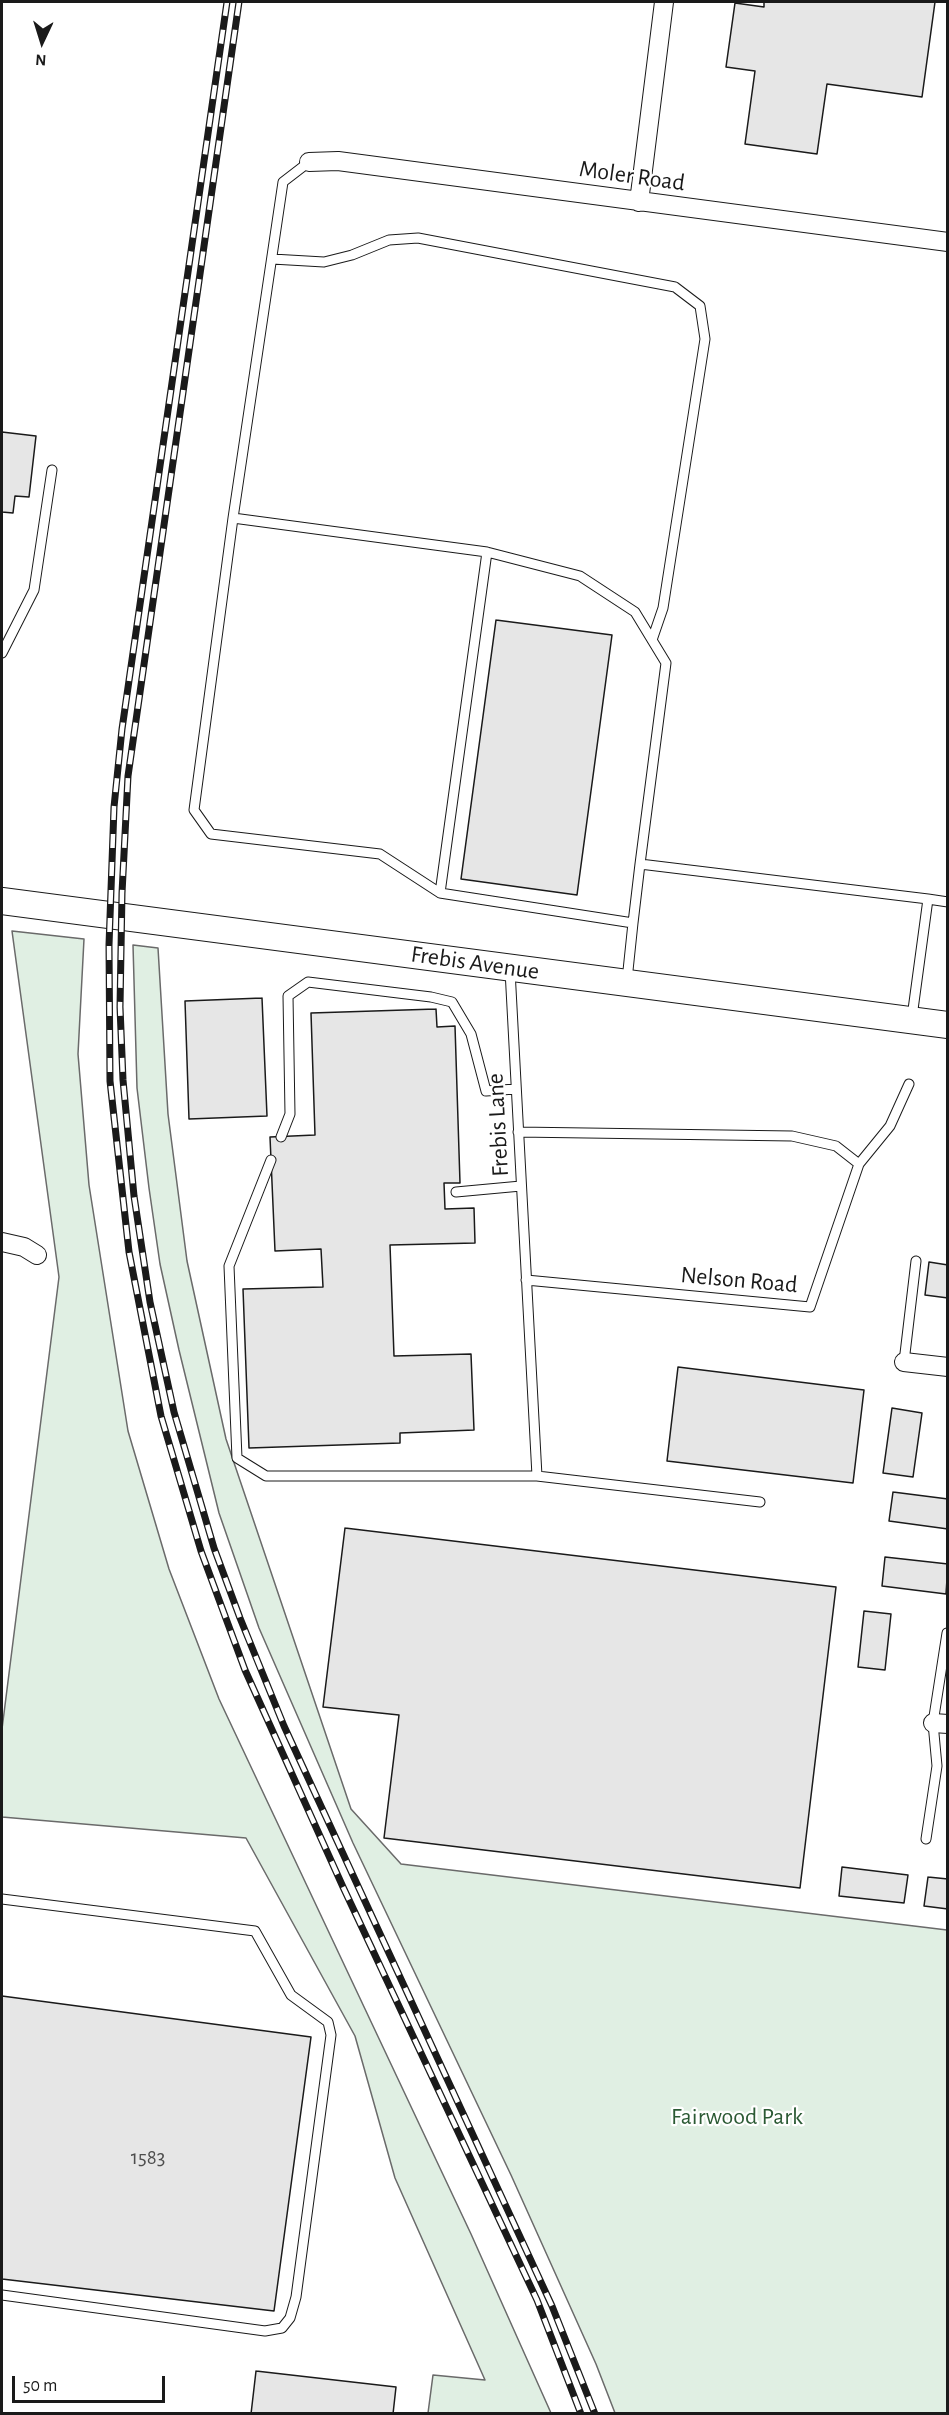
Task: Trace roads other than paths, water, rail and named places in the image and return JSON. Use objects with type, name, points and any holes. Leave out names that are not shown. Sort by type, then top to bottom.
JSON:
[{"type":"main road","name":"Frebis Avenue","points":[[2,902],[948,1025]]},
{"type":"street","points":[[639,202],[664,2]]},
{"type":"street","name":"Moler Road","points":[[309,162],[338,161],[948,242]]},
{"type":"street","points":[[2,1242],[24,1248],[38,1255]]},
{"type":"street","points":[[904,1362],[948,1367]]},
{"type":"lane","points":[[309,162],[283,182],[233,518],[194,810],[211,834],[380,854],[440,892],[633,923]]},
{"type":"lane","points":[[272,259],[324,262],[352,255],[389,240],[418,238],[675,287],[700,306],[705,339],[663,608],[652,640]]},
{"type":"lane","points":[[2,653],[34,590],[52,470]]},
{"type":"lane","points":[[233,518],[487,552],[580,576],[635,612],[666,663],[627,983]]},
{"type":"lane","points":[[440,892],[487,552]]},
{"type":"lane","points":[[640,864],[948,902]]},
{"type":"lane","points":[[911,1020],[928,899]]},
{"type":"lane","name":"Frebis Lane","points":[[510,968],[537,1476]]},
{"type":"lane","points":[[281,1137],[290,1114],[288,996],[308,982],[431,997],[452,1002],[471,1034],[486,1091],[516,1089]]},
{"type":"lane","name":"Nelson Road","points":[[526,1280],[810,1307],[859,1164],[890,1126],[909,1084]]},
{"type":"lane","points":[[518,1132],[792,1136],[836,1146],[859,1164]]},
{"type":"lane","points":[[271,1160],[229,1266],[237,1458],[266,1476],[537,1476],[760,1502]]},
{"type":"lane","points":[[456,1192],[521,1186]]},
{"type":"lane","points":[[904,1362],[916,1261]]},
{"type":"lane","points":[[926,1839],[937,1766],[946,1633]]},
{"type":"lane","points":[[2,1899],[255,1931],[291,1995],[328,2022],[332,2035],[296,2297],[290,2318],[282,2328],[265,2331],[2,2295]]},
{"type":"railway","points":[[227,2],[122,729],[114,807],[109,945],[110,1081],[129,1252],[161,1416],[201,1551],[245,1670],[343,1887],[537,2300],[581,2414]]},
{"type":"railway","points":[[239,2],[128,776],[122,893],[120,1007],[123,1080],[134,1196],[150,1302],[174,1412],[214,1548],[240,1618],[284,1726],[552,2306],[595,2414]]},
{"type":"park label","name":"Fairwood Park","points":[[737,2117]]}]
